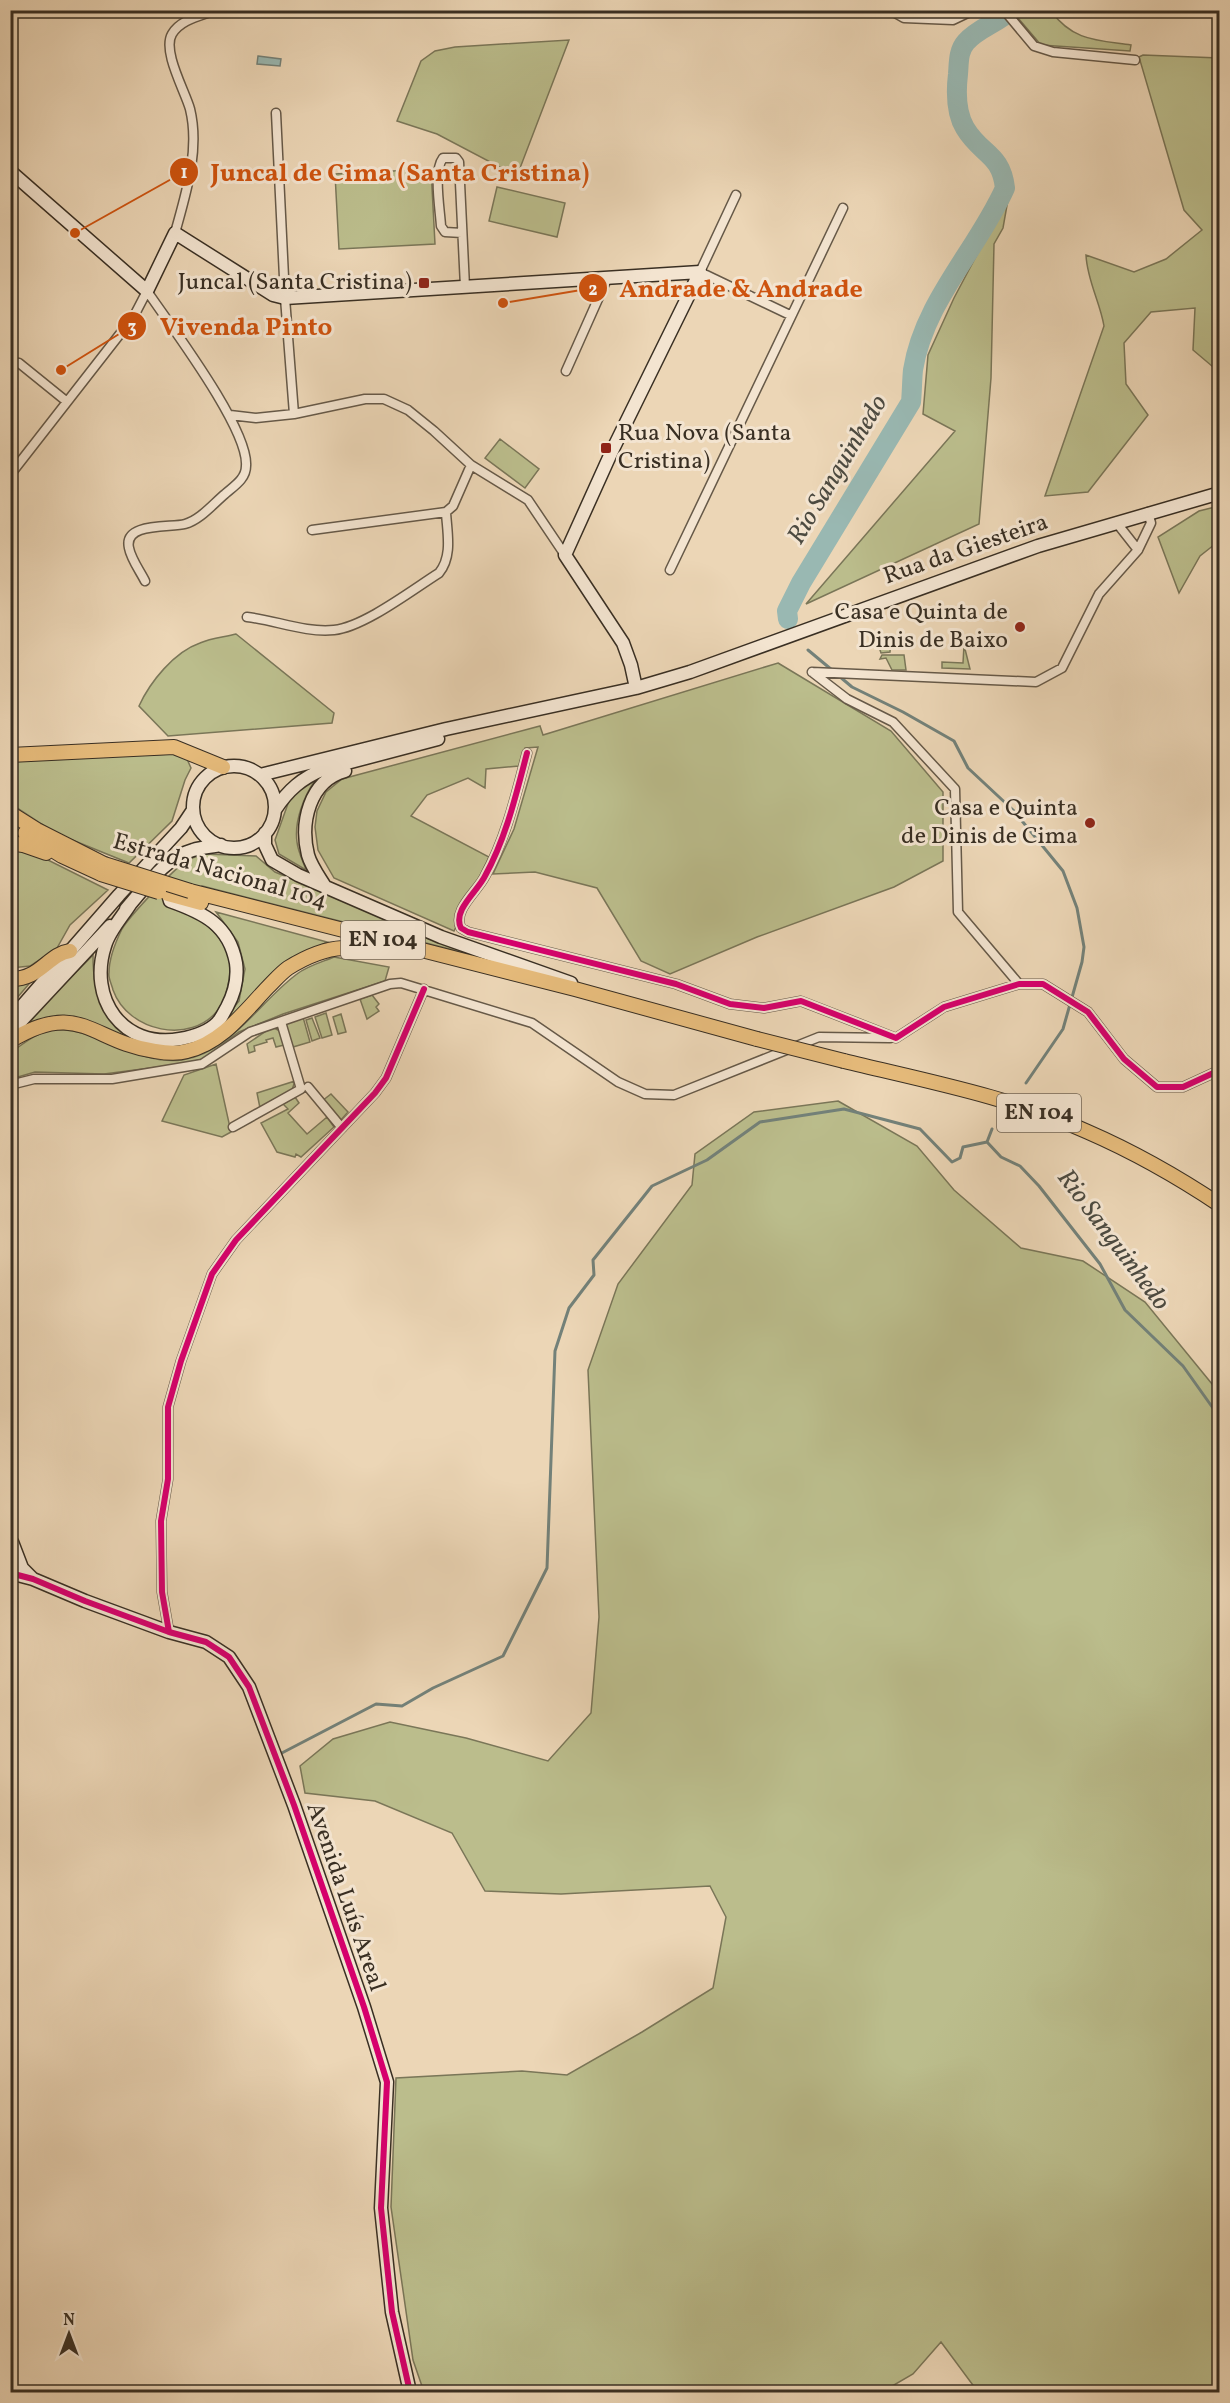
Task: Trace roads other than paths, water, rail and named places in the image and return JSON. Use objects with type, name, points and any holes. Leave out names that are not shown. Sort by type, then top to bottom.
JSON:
[{"type":"main road","points":[[10,171],[147,291],[175,233],[273,295],[285,298],[700,272]]},
{"type":"main road","points":[[636,688],[631,664],[623,643],[564,555],[700,272]]},
{"type":"main road","name":"Rua da Giesteira","points":[[557,705],[636,688],[690,672],[1038,546],[1148,512],[1220,494]]},
{"type":"main road","points":[[223,767],[204,779],[194,798],[193,810],[202,832],[210,840],[221,845],[244,846],[255,841],[264,833],[270,826],[275,810],[283,797],[308,776],[324,769],[557,705]]},
{"type":"main road","points":[[260,775],[353,751],[557,705]]},
{"type":"main road","points":[[326,888],[308,858],[304,833],[307,813],[318,789],[333,774],[410,753],[426,742]]},
{"type":"main road","points":[[10,755],[174,747],[223,767],[242,767],[260,775],[268,785],[275,810]]},
{"type":"main road","points":[[10,1020],[181,828],[193,810]]},
{"type":"main road","name":"Estrada Nacional 104","points":[[10,813],[102,869],[575,989],[684,1020]]},
{"type":"main road","name":"Estrada Nacional 104","points":[[10,823],[62,856],[168,894],[570,996],[684,1020]]},
{"type":"main road","points":[[264,833],[272,860],[286,869],[441,937],[571,982],[575,989]]},
{"type":"main road","points":[[10,843],[62,856]]},
{"type":"main road","points":[[10,1033],[158,871],[191,850],[221,845]]},
{"type":"main road","points":[[131,903],[106,942],[99,976],[103,994],[116,1018],[128,1029],[145,1038],[166,1041],[192,1036],[217,1023],[222,1015],[231,999],[237,973],[236,964],[233,947],[216,923],[194,910],[170,901],[168,894]]},
{"type":"main road","points":[[10,1041],[28,1030],[48,1023],[69,1021],[89,1027],[134,1048],[167,1053],[187,1052],[224,1033],[286,969],[320,952],[343,948],[368,951],[379,948]]},
{"type":"main road","points":[[10,979],[35,974],[62,952],[70,951]]},
{"type":"main road","name":"EN 104","points":[[684,1020],[965,1090],[1050,1117],[1133,1153],[1220,1205]]},
{"type":"main road","points":[[11,1543],[22,1568],[33,1579]]},
{"type":"main road","name":"Avenida Luís Areal","points":[[10,1573],[33,1579],[169,1632],[206,1642],[230,1657],[249,1687],[289,1791],[364,2007],[387,2082],[381,2208],[392,2312],[410,2392]]},
{"type":"street","points":[[175,233],[190,178],[193,135],[190,110],[169,50],[171,35],[185,21],[216,10]]},
{"type":"street","points":[[890,10],[904,18],[953,20],[974,10]]},
{"type":"street","points":[[1004,10],[1034,46],[1053,52],[1135,60]]},
{"type":"street","points":[[276,113],[285,298],[294,414]]},
{"type":"street","points":[[462,233],[445,232],[441,226],[438,174],[439,164],[443,159],[456,159],[459,162],[465,287]]},
{"type":"street","points":[[736,195],[700,272],[790,315]]},
{"type":"street","points":[[670,570],[843,208]]},
{"type":"street","points":[[566,371],[607,279]]},
{"type":"street","points":[[10,475],[134,316],[147,291],[230,416],[243,446],[246,466],[242,479],[190,521],[184,524],[143,528],[133,534],[128,543],[129,550],[145,581]]},
{"type":"street","points":[[10,362],[19,363],[66,401]]},
{"type":"street","points":[[230,416],[256,418],[294,414],[365,399],[384,399],[408,410],[471,465],[528,500],[564,555]]},
{"type":"street","points":[[312,530],[446,512],[453,506],[471,465]]},
{"type":"street","points":[[247,617],[310,629],[335,630],[365,620],[439,573],[446,564],[448,552],[446,512]]},
{"type":"street","points":[[1018,984],[958,912],[955,789],[893,723],[847,699],[812,672],[1036,682],[1062,668],[1099,594],[1138,550],[1151,524],[1148,512]]},
{"type":"street","points":[[1116,522],[1138,550]]},
{"type":"street","points":[[527,753],[510,816],[485,877],[461,912],[458,919],[461,928],[468,932],[676,984],[730,1004],[764,1008],[801,1001],[896,1038]]},
{"type":"street","points":[[10,1085],[34,1079],[112,1079],[202,1064],[250,1032],[390,984],[401,983],[532,1023],[618,1082],[645,1094],[674,1095],[819,1037],[896,1038],[945,1007],[1018,984],[1043,984],[1088,1012],[1124,1059],[1157,1087],[1183,1087],[1220,1070]]},
{"type":"street","points":[[169,1632],[162,1592],[161,1521],[168,1479],[168,1407],[180,1361],[213,1274],[236,1240],[375,1093],[386,1078],[424,989]]},
{"type":"street","points":[[280,1022],[304,1088],[342,1128]]},
{"type":"street","points":[[233,1127],[304,1088],[318,1083]]},
{"type":"water","points":[[258,56],[281,59],[280,66],[257,64]]},
{"type":"waterway","name":"Rio Sanguinhedo","points":[[788,619],[787,611],[801,583],[911,402],[913,370],[928,321],[994,211],[1005,188],[1003,176],[995,161],[971,137],[962,122],[958,109],[957,88],[959,57],[963,46],[976,33],[1011,10]]},
{"type":"waterway","name":"Rio Sanguinhedo","points":[[808,650],[832,670]]},
{"type":"waterway","name":"Rio Sanguinhedo","points":[[839,676],[852,687],[954,741],[968,768],[1013,810],[1063,871],[1077,908],[1084,947],[1082,962],[1063,1029],[1026,1083]]},
{"type":"waterway","points":[[278,1755],[376,1704],[402,1706],[433,1688],[503,1656],[547,1568],[555,1351],[569,1308],[594,1275],[593,1260],[652,1186],[707,1160],[760,1122],[844,1109],[920,1129],[952,1162],[960,1158],[963,1147],[987,1142]]},
{"type":"waterway","name":"Rio Sanguinhedo","points":[[992,1129],[987,1142],[1001,1157],[1020,1166],[1039,1186],[1100,1264],[1125,1310],[1183,1366],[1220,1418]]},
{"type":"place","name":"Juncal de Cima (Santa Cristina)","points":[[75,233]]},
{"type":"place","name":"Juncal (Santa Cristina)","points":[[424,283]]},
{"type":"place","name":"Andrade & Andrade","points":[[503,303]]},
{"type":"place","name":"Vivenda Pinto","points":[[61,370]]},
{"type":"place","name":"Rua Nova (Santa Cristina)","points":[[606,448]]},
{"type":"place","name":"Casa e Quinta de Dinis de Baixo","points":[[1020,627]]},
{"type":"place","name":"Casa e Quinta de Dinis de Cima","points":[[1090,823]]}]
